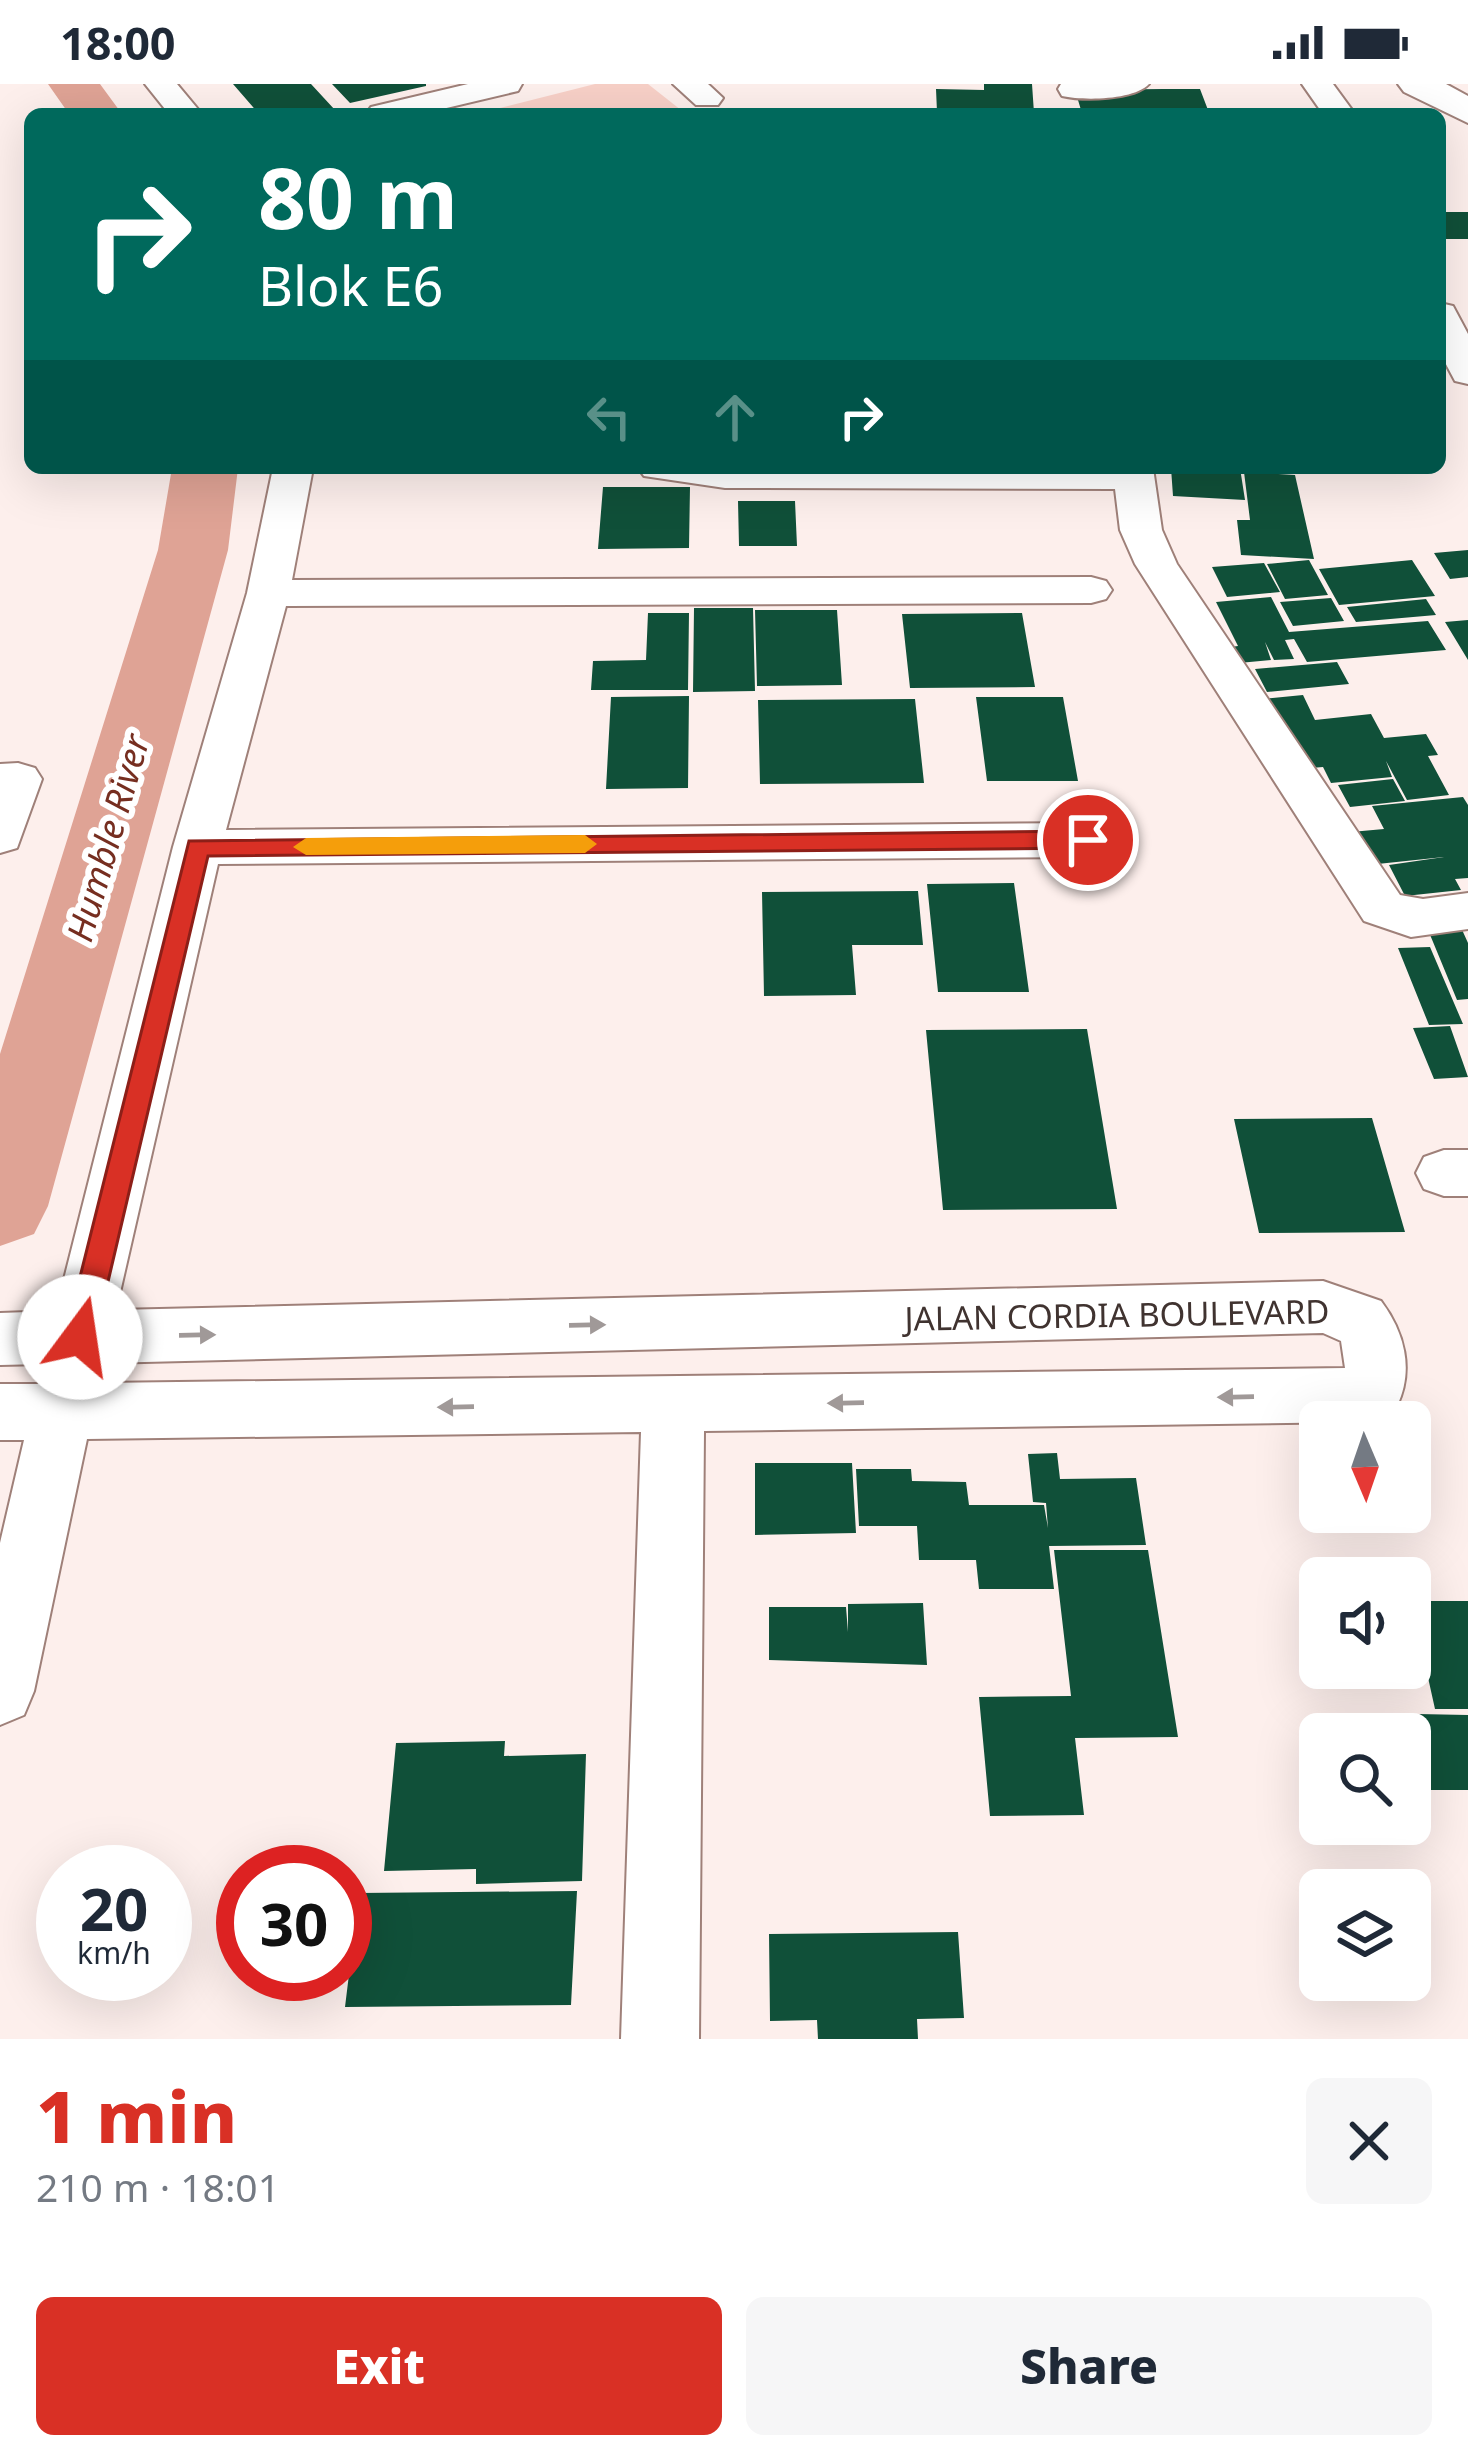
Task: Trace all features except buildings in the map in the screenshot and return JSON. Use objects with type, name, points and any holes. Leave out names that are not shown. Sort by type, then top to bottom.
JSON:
[{"type":"highway","points":[[1417,84],[1468,111]]},
{"type":"street","points":[[160,84],[181,108]]},
{"type":"street","points":[[407,108],[507,84]]},
{"type":"street","points":[[1075,96],[1134,84]]},
{"type":"street","points":[[1446,327],[1468,373]]},
{"type":"street","points":[[0,1691],[22,1412],[39,1338],[197,847],[268,592],[292,474]]},
{"type":"street","points":[[708,474],[929,474]]},
{"type":"street","points":[[1133,474],[1141,530],[1156,564],[1382,908],[1389,915],[1406,918],[1468,911]]},
{"type":"street","points":[[268,592],[1091,590]]},
{"type":"street","points":[[0,780],[18,779],[0,836]]},
{"type":"street","points":[[197,847],[1088,840]]},
{"type":"street","name":"JALAN CORDIA BOULEVARD","points":[[22,1412],[1353,1395],[1375,1388],[1378,1372],[1366,1324],[1352,1313],[1323,1307],[39,1338]]},
{"type":"street","points":[[660,2039],[673,1405]]},
{"type":"shaded area","points":[[595,84],[648,84],[678,108],[500,108]]},
{"type":"waterway","name":"Humble River","points":[[74,84],[92,108]]},
{"type":"waterway","name":"Humble River","points":[[0,1206],[193,550],[204,474]]},
{"type":"slow traffic","points":[[306,847],[585,844]]},
{"type":"route","points":[[80,1337],[197,847],[1088,840]]}]
